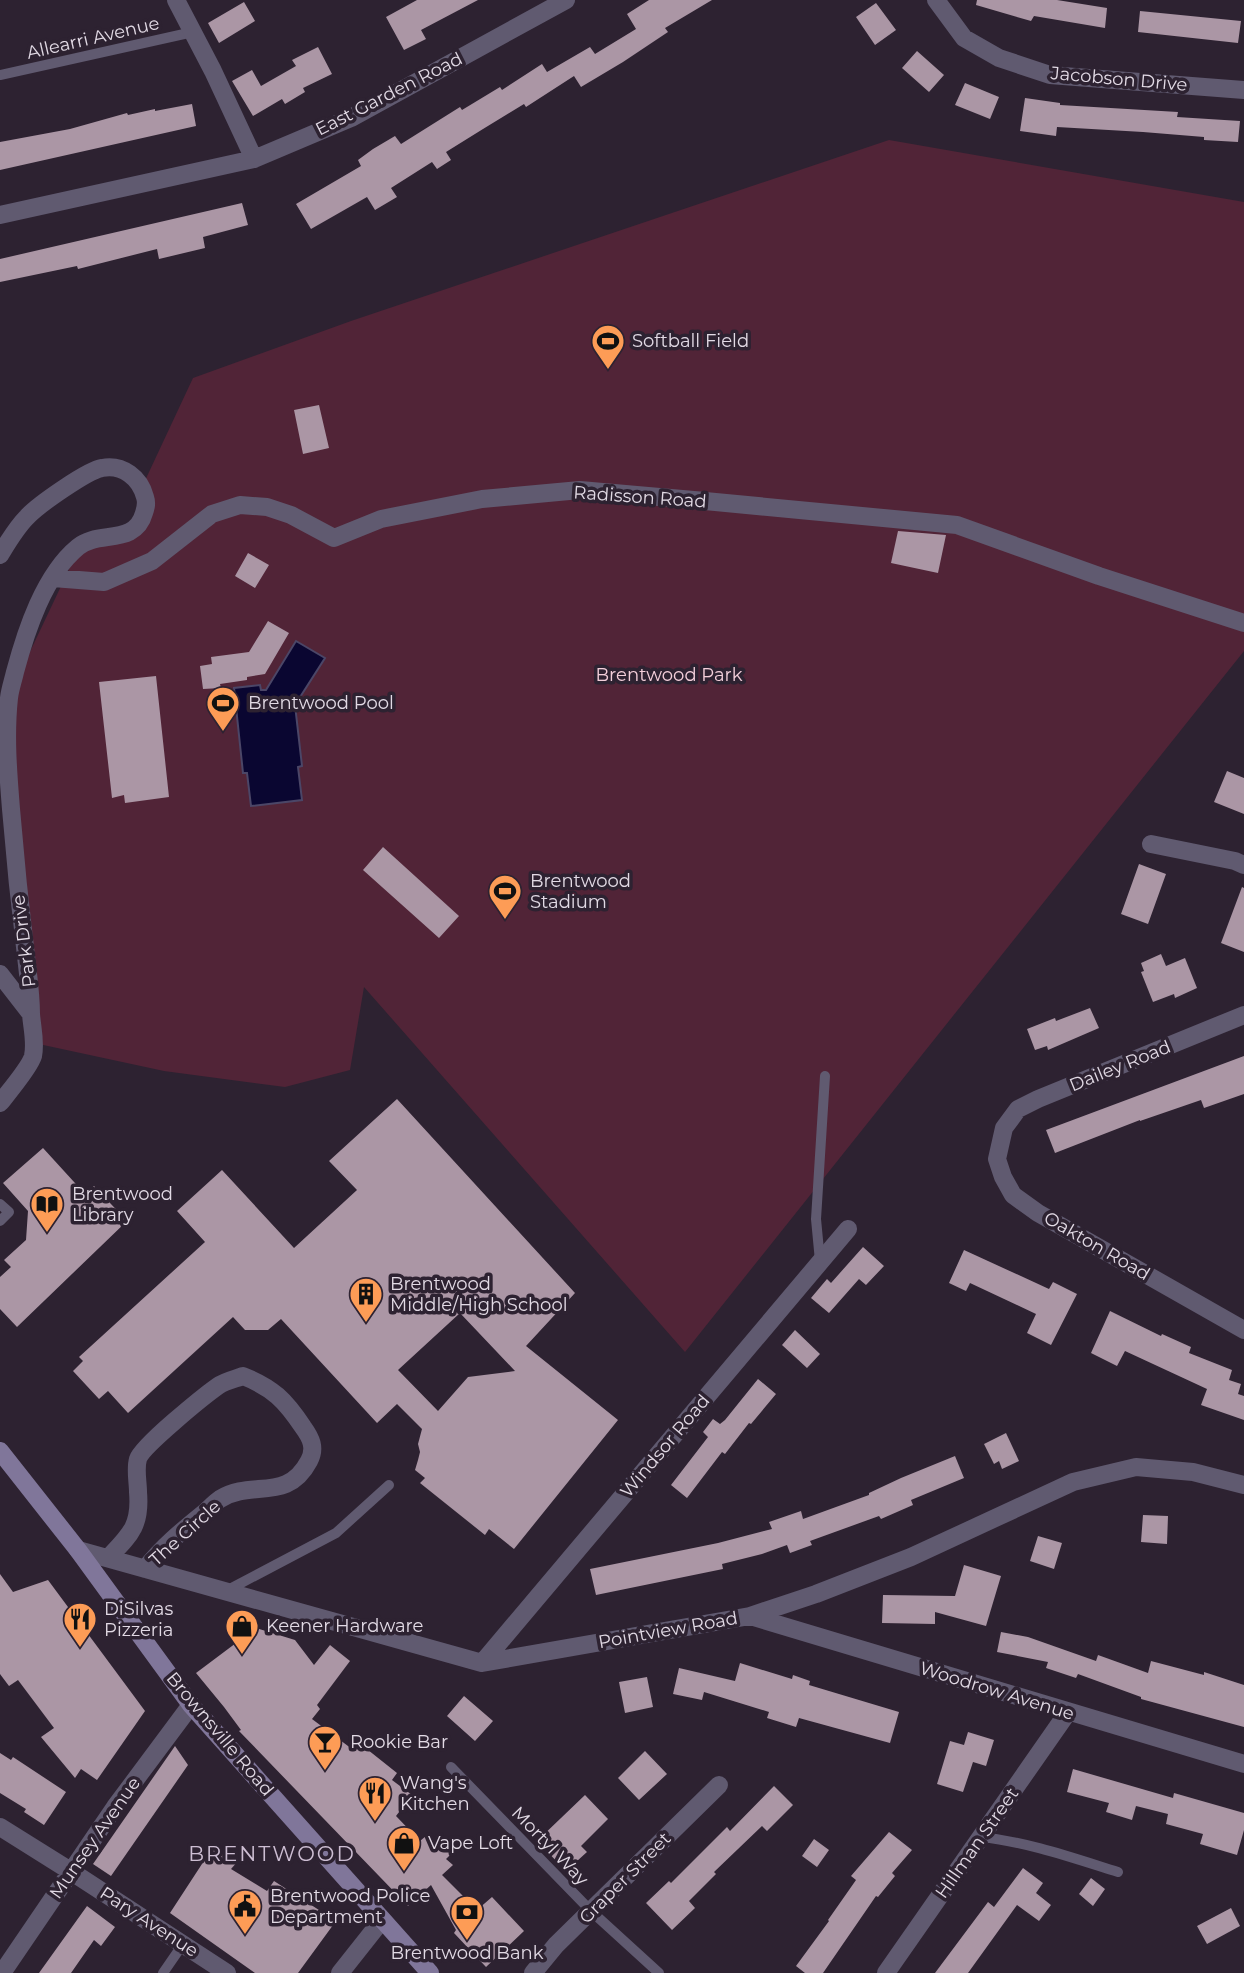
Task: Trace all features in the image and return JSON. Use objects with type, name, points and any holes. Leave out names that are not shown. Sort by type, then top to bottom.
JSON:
[{"type":"main road","name":"Brownsville Road","points":[[0,1451],[78,1549],[191,1705],[430,1973]]},
{"type":"street","points":[[176,0],[254,159]]},
{"type":"street","name":"East Garden Road","points":[[0,215],[254,159],[351,118],[566,0]]},
{"type":"street","name":"Jacobson Drive","points":[[936,0],[964,38],[999,58],[1050,75],[1244,90]]},
{"type":"street","name":"Park Drive","points":[[0,555],[28,516],[101,467],[119,468],[131,474],[142,487],[147,501],[143,517],[133,530],[116,537],[80,544],[62,562],[39,602],[22,648],[9,696],[7,757],[34,1043],[33,1059],[0,1103]]},
{"type":"street","name":"Radisson Road","points":[[53,578],[104,582],[152,561],[212,514],[240,505],[267,508],[291,515],[334,538],[381,519],[482,499],[580,490],[957,525],[1099,576],[1244,623]]},
{"type":"street","points":[[1151,844],[1244,865]]},
{"type":"street","name":"Park Drive","points":[[0,974],[31,1014]]},
{"type":"street","name":"Dailey Road","points":[[1004,1128],[1018,1109],[1038,1099],[1244,1015]]},
{"type":"street","name":"Oakton Road","points":[[1004,1128],[997,1159],[1013,1195],[1038,1213],[1244,1329]]},
{"type":"street","name":"Windsor Road","points":[[482,1664],[848,1229]]},
{"type":"street","name":"The Circle","points":[[108,1558],[133,1532],[140,1506],[138,1458],[153,1441],[221,1384],[243,1376],[265,1385],[286,1403],[312,1441],[312,1456],[303,1473],[295,1481],[280,1486],[237,1491],[220,1499],[180,1532],[145,1569]]},
{"type":"street","name":"Pointview Road","points":[[78,1549],[482,1664],[750,1616],[911,1557],[1073,1482],[1136,1467],[1193,1472],[1244,1485]]},
{"type":"street","name":"Woodrow Avenue","points":[[750,1616],[1244,1764]]},
{"type":"street","name":"Munsey Avenue","points":[[2,1973],[115,1807],[191,1705]]},
{"type":"street","name":"Hillman Street","points":[[886,1973],[1068,1712]]},
{"type":"street","name":"Graper Street","points":[[533,1973],[556,1945],[719,1785]]},
{"type":"street","name":"Pary Avenue","points":[[0,1827],[228,1973]]},
{"type":"street","points":[[340,1973],[382,1920]]},
{"type":"lane","name":"Allearri Avenue","points":[[0,75],[193,32]]},
{"type":"lane","points":[[820,1262],[816,1219],[825,1076]]},
{"type":"lane","points":[[0,1204],[9,1212],[0,1221]]},
{"type":"lane","points":[[225,1591],[336,1534],[389,1485]]},
{"type":"lane","name":"Mortyl Way","points":[[451,1767],[591,1911],[659,1973]]},
{"type":"lane","points":[[981,1837],[1048,1851],[1118,1872]]},
{"type":"lane","points":[[163,1973],[183,1944]]},
{"type":"green space","name":"Brentwood Park","points":[[889,140],[1244,202],[1244,651],[685,1352],[364,987],[350,1070],[285,1087],[164,1071],[34,1043],[9,696],[81,544],[133,530],[142,487],[193,378],[351,321]]},
{"type":"shaded area","name":"Brentwood Pool","points":[[296,641],[325,658],[295,705],[302,766],[298,767],[302,800],[251,806],[247,773],[243,773],[234,688],[260,685],[261,690],[266,690]]},
{"type":"building","points":[[417,0],[478,0],[421,30],[426,39],[404,50],[386,17]]},
{"type":"building","points":[[649,0],[712,0],[665,28],[668,32],[581,87],[574,76],[526,107],[524,104],[446,152],[451,160],[437,169],[432,162],[391,188],[397,197],[375,210],[367,197],[311,229],[296,204],[361,166],[358,160],[373,149],[395,136],[401,144],[460,107],[462,110],[500,87],[502,90],[542,64],[547,72],[590,47],[595,54],[636,29],[627,14]]},
{"type":"building","points":[[977,0],[1057,0],[1107,8],[1105,28],[1034,16],[1031,21],[976,5]]},
{"type":"building","points":[[244,2],[255,21],[219,43],[208,23]]},
{"type":"building","points":[[876,3],[896,30],[875,45],[856,17]]},
{"type":"building","points":[[1140,11],[1241,21],[1238,43],[1138,32]]},
{"type":"building","points":[[318,47],[332,74],[303,88],[305,92],[285,104],[282,99],[253,116],[232,81],[252,70],[261,86],[296,66],[292,60]]},
{"type":"building","points":[[917,51],[944,75],[929,92],[902,68]]},
{"type":"building","points":[[965,83],[999,97],[990,119],[955,105]]},
{"type":"building","points":[[1025,98],[1060,105],[1178,112],[1177,117],[1240,121],[1238,142],[1204,140],[1204,137],[1057,127],[1056,136],[1020,131]]},
{"type":"building","points":[[192,104],[196,126],[0,170],[0,142],[70,129],[127,113],[128,115]]},
{"type":"building","points":[[242,203],[248,225],[203,237],[205,248],[159,259],[157,249],[78,269],[77,266],[0,282],[0,259]]},
{"type":"building","points":[[319,405],[329,448],[303,454],[294,410]]},
{"type":"building","points":[[898,531],[946,535],[938,573],[891,563]]},
{"type":"building","points":[[248,553],[269,565],[255,588],[235,576]]},
{"type":"building","points":[[268,621],[289,633],[265,674],[220,684],[221,688],[203,689],[200,666],[212,664],[211,657],[249,652]]},
{"type":"building","points":[[156,676],[169,797],[125,803],[124,795],[112,798],[99,682]]},
{"type":"building","points":[[1227,771],[1244,778],[1244,814],[1214,802]]},
{"type":"building","points":[[383,847],[459,916],[439,938],[363,870]]},
{"type":"building","points":[[1139,864],[1166,874],[1148,924],[1121,914]]},
{"type":"building","points":[[1242,887],[1244,888],[1244,952],[1221,943]]},
{"type":"building","points":[[1161,954],[1166,966],[1185,958],[1197,988],[1175,998],[1174,994],[1153,1002],[1141,972],[1144,971],[1141,963]]},
{"type":"building","points":[[1090,1008],[1099,1028],[1048,1050],[1047,1046],[1035,1050],[1027,1029]]},
{"type":"building","points":[[1244,1056],[1244,1094],[1204,1108],[1201,1100],[1055,1153],[1046,1130]]},
{"type":"building","name":"Brentwood Middle/High School","points":[[397,1099],[575,1293],[526,1346],[618,1420],[514,1549],[489,1529],[485,1535],[420,1483],[425,1478],[415,1470],[422,1429],[397,1404],[377,1423],[281,1319],[268,1330],[245,1330],[233,1317],[128,1413],[108,1391],[99,1399],[73,1371],[83,1361],[79,1357],[205,1242],[177,1211],[222,1170],[294,1248],[357,1190],[329,1161]],"holes":[[[460,1313],[515,1371],[468,1377],[438,1411],[398,1370]]]},
{"type":"building","name":"Brentwood Library","points":[[43,1148],[85,1194],[94,1186],[127,1221],[17,1327],[0,1309],[0,1277],[11,1267],[4,1260],[26,1240],[28,1211],[3,1183]]},
{"type":"building","points":[[863,1247],[884,1266],[866,1285],[859,1279],[829,1313],[811,1298],[827,1279],[831,1283]]},
{"type":"building","points":[[964,1250],[1049,1289],[1053,1282],[1077,1294],[1051,1345],[1027,1333],[1036,1314],[970,1283],[966,1291],[949,1283]]},
{"type":"building","points":[[1110,1311],[1161,1336],[1162,1334],[1191,1347],[1189,1353],[1232,1370],[1229,1380],[1241,1384],[1238,1394],[1244,1396],[1244,1420],[1201,1405],[1207,1389],[1125,1351],[1117,1366],[1091,1353]]},
{"type":"building","points":[[795,1330],[820,1354],[807,1368],[782,1345]]},
{"type":"building","points":[[758,1379],[776,1394],[725,1454],[722,1452],[687,1498],[671,1485],[708,1437],[703,1432],[713,1419],[720,1424],[725,1420]]},
{"type":"building","points":[[1006,1433],[1019,1461],[1002,1469],[999,1461],[994,1464],[984,1444]]},
{"type":"building","points":[[955,1456],[964,1478],[911,1500],[913,1505],[881,1519],[879,1516],[810,1541],[812,1545],[790,1553],[787,1545],[722,1564],[723,1569],[596,1595],[590,1569],[772,1529],[769,1522],[801,1511],[803,1519],[869,1495],[901,1478]]},
{"type":"building","points":[[1143,1515],[1168,1516],[1167,1544],[1141,1542]]},
{"type":"building","points":[[1038,1536],[1062,1543],[1054,1569],[1030,1561]]},
{"type":"building","points":[[964,1565],[1001,1576],[986,1626],[935,1612],[935,1624],[882,1623],[883,1595],[955,1596]]},
{"type":"building","points":[[0,1574],[13,1592],[48,1580],[145,1711],[97,1780],[81,1769],[75,1778],[41,1737],[54,1728],[18,1680],[9,1686],[0,1674]]},
{"type":"building","points":[[256,1628],[295,1640],[314,1665],[330,1645],[350,1661],[317,1705],[320,1709],[312,1719],[352,1749],[358,1742],[397,1773],[392,1780],[412,1795],[396,1816],[420,1841],[426,1836],[431,1842],[436,1838],[452,1853],[446,1859],[453,1865],[442,1875],[477,1910],[492,1897],[524,1931],[486,1967],[454,1933],[456,1930],[431,1885],[408,1906],[239,1731],[241,1730],[224,1707],[196,1673]]},
{"type":"building","points":[[1001,1632],[1028,1637],[1096,1661],[1098,1655],[1148,1673],[1151,1661],[1204,1675],[1204,1672],[1244,1685],[1244,1727],[1141,1699],[1078,1674],[1076,1678],[1046,1668],[1048,1662],[997,1652]]},
{"type":"building","points":[[740,1663],[792,1679],[793,1675],[810,1681],[809,1685],[899,1712],[890,1743],[799,1718],[796,1727],[767,1718],[769,1712],[704,1692],[702,1700],[673,1694],[679,1668],[735,1681]]},
{"type":"building","points":[[647,1677],[653,1707],[625,1713],[619,1682]]},
{"type":"building","points":[[464,1696],[493,1721],[475,1741],[447,1716]]},
{"type":"building","points":[[968,1732],[994,1740],[986,1766],[973,1762],[963,1792],[937,1784],[950,1741],[964,1745]]},
{"type":"building","points":[[175,1746],[188,1765],[111,1876],[93,1864]]},
{"type":"building","points":[[645,1751],[667,1774],[639,1800],[618,1778]]},
{"type":"building","points":[[0,1753],[11,1760],[13,1757],[66,1792],[44,1825],[24,1812],[26,1809],[0,1793]]},
{"type":"building","points":[[1073,1769],[1173,1798],[1174,1793],[1244,1813],[1244,1830],[1237,1855],[1200,1844],[1203,1834],[1166,1824],[1168,1814],[1136,1806],[1132,1820],[1106,1812],[1109,1803],[1067,1792]]},
{"type":"building","points":[[774,1786],[793,1805],[767,1831],[762,1826],[714,1872],[716,1874],[689,1901],[695,1908],[672,1930],[646,1903],[669,1881],[671,1883],[727,1827],[730,1831]]},
{"type":"building","points":[[585,1795],[608,1819],[581,1846],[587,1852],[566,1871],[537,1841]]},
{"type":"building","points":[[889,1832],[912,1850],[892,1873],[895,1876],[878,1897],[876,1896],[823,1973],[805,1973],[796,1966],[856,1880],[851,1876]]},
{"type":"building","points":[[814,1839],[829,1850],[817,1867],[802,1856]]},
{"type":"building","points":[[215,1844],[238,1861],[231,1869],[267,1891],[274,1881],[336,1921],[298,1973],[255,1973],[170,1913]]},
{"type":"building","points":[[1023,1868],[1043,1883],[1036,1893],[1051,1905],[1039,1921],[1017,1905],[968,1973],[935,1973],[988,1902],[994,1907]]},
{"type":"building","points":[[1091,1878],[1105,1889],[1093,1906],[1079,1894]]},
{"type":"building","points":[[87,1906],[115,1927],[101,1946],[94,1940],[71,1973],[39,1973]]},
{"type":"building","points":[[1231,1908],[1240,1926],[1207,1944],[1197,1926]]},
{"type":"place","name":"Softball Field","points":[[608,371]]},
{"type":"place","name":"Brentwood Pool","points":[[223,733]]},
{"type":"place","name":"Brentwood Stadium","points":[[505,921]]},
{"type":"place","name":"Brentwood Library","points":[[47,1234]]},
{"type":"place","name":"Brentwood Middle/High School","points":[[366,1324]]},
{"type":"place","name":"DiSilvas Pizzeria","points":[[80,1649]]},
{"type":"place","name":"Keener Hardware","points":[[242,1656]]},
{"type":"place","name":"Rookie Bar","points":[[325,1772]]},
{"type":"place","name":"Wang's Kitchen","points":[[375,1823]]},
{"type":"place","name":"Vape Loft","points":[[404,1873]]},
{"type":"place","name":"Brentwood Police Department","points":[[245,1936]]},
{"type":"place","name":"Brentwood Bank","points":[[467,1942]]},
{"type":"district","name":"BRENTWOOD","points":[[272,1853]]}]
